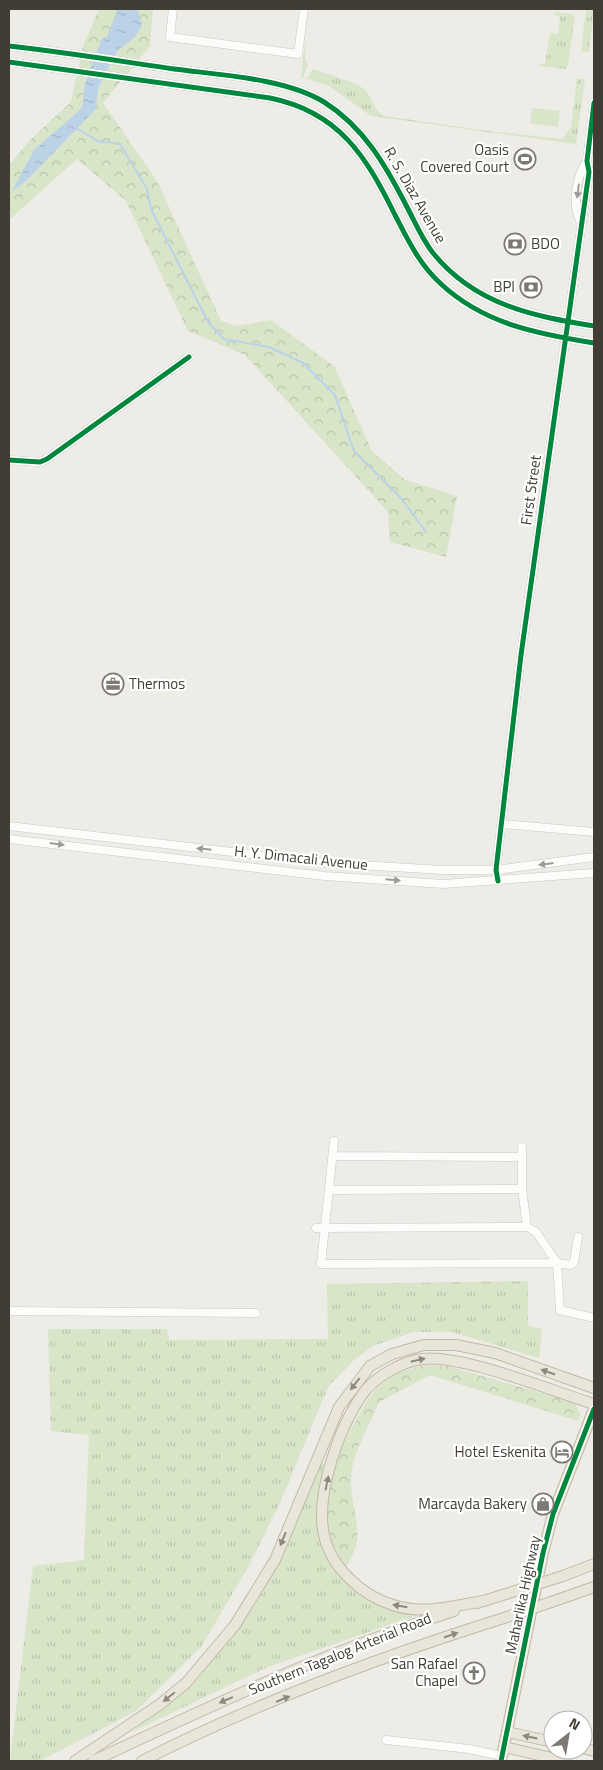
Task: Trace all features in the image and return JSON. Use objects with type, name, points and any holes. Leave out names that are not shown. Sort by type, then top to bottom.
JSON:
[{"type":"highway","points":[[75,1761],[159,1705],[186,1683],[235,1625],[275,1560],[339,1407],[370,1366],[392,1354],[424,1345],[456,1345],[495,1354],[594,1388]]},
{"type":"highway","points":[[483,1602],[441,1608],[417,1609],[394,1606],[371,1596],[353,1582],[335,1560],[324,1536],[322,1513],[326,1489],[342,1437],[363,1394],[380,1378],[395,1369],[424,1358],[454,1361],[477,1367],[594,1404]]},
{"type":"highway","name":"Maharlika Highway","points":[[502,1755],[543,1553],[554,1514],[594,1410]]},
{"type":"highway","name":"Southern Tagalog Arterial Road","points":[[92,1761],[169,1725],[339,1653],[433,1617],[563,1576],[594,1564]]},
{"type":"highway","name":"Southern Tagalog Arterial Road","points":[[142,1761],[251,1711],[313,1687],[449,1635],[591,1589]]},
{"type":"highway","points":[[507,1732],[543,1740]]},
{"type":"highway","points":[[502,1755],[566,1761]]},
{"type":"street","points":[[174,9],[170,37],[298,54],[304,9]]},
{"type":"street","name":"R. S. Diaz Avenue","points":[[9,46],[230,76],[301,90],[324,102],[367,138],[390,173],[432,252],[446,267],[478,292],[507,306],[544,318],[594,326]]},
{"type":"street","name":"R. S. Diaz Avenue","points":[[9,62],[144,79],[282,100],[316,115],[338,129],[357,148],[377,180],[416,257],[441,285],[469,306],[501,322],[564,338],[594,343]]},
{"type":"street","points":[[227,91],[230,76]]},
{"type":"street","points":[[316,115],[324,102]]},
{"type":"street","name":"First Street","points":[[498,881],[496,870],[521,655],[588,172],[587,161],[594,103]]},
{"type":"street","points":[[9,460],[40,462],[47,459],[189,357]]},
{"type":"street","points":[[502,824],[594,832]]},
{"type":"street","name":"H. Y. Dimacali Avenue","points":[[9,826],[326,863],[443,870],[496,870],[594,857]]},
{"type":"street","name":"H. Y. Dimacali Avenue","points":[[9,838],[325,876],[443,884],[594,873]]},
{"type":"street","points":[[325,876],[326,863]]},
{"type":"street","points":[[334,1141],[330,1190],[321,1228],[321,1264],[557,1263],[570,1265],[574,1262],[578,1238]]},
{"type":"street","points":[[522,1147],[522,1189],[527,1227]]},
{"type":"street","points":[[334,1156],[522,1156]]},
{"type":"street","points":[[330,1190],[522,1189]]},
{"type":"street","points":[[321,1228],[527,1227],[536,1232],[557,1263],[560,1310],[594,1318]]},
{"type":"street","points":[[9,1311],[256,1312]]},
{"type":"street","points":[[386,1740],[469,1748],[502,1755]]},
{"type":"green space","points":[[99,9],[153,9],[150,46],[103,103],[157,181],[221,321],[237,326],[271,320],[334,366],[372,451],[405,480],[457,496],[446,557],[390,542],[388,512],[245,355],[188,331],[126,201],[77,159],[9,220],[9,165],[31,139],[71,102],[83,46]]},
{"type":"green space","points":[[586,9],[594,9],[589,52],[581,51]]},
{"type":"green space","points":[[555,12],[575,16],[568,66],[565,69],[539,66],[539,64],[545,64],[550,33],[558,34],[560,16],[554,15]]},
{"type":"green space","points":[[306,38],[305,58],[308,65],[303,77],[307,78],[313,69],[354,83],[364,89],[370,96],[375,108],[385,116],[481,130],[562,139],[571,127],[577,79],[585,79],[576,144],[371,116],[329,86],[301,77]]},
{"type":"green space","points":[[532,108],[560,111],[558,127],[530,123]]},
{"type":"green space","points":[[528,1281],[528,1326],[542,1329],[539,1358],[452,1332],[413,1332],[373,1346],[354,1360],[328,1387],[280,1503],[250,1564],[201,1647],[136,1711],[40,1761],[10,1761],[33,1566],[84,1560],[89,1435],[51,1431],[48,1329],[167,1329],[169,1340],[328,1339],[327,1284]]},
{"type":"green space","points":[[424,1365],[448,1366],[569,1401],[576,1405],[580,1414],[578,1421],[430,1375],[379,1402],[360,1445],[352,1470],[351,1483],[357,1541],[346,1567],[332,1542],[324,1514],[325,1500],[337,1462],[356,1420],[378,1387],[392,1376]]},
{"type":"green space","points":[[320,1462],[327,1464],[325,1546],[364,1596],[426,1612],[268,1667],[132,1732],[201,1671],[238,1629],[274,1569]]},
{"type":"water","points":[[117,9],[137,9],[142,25],[135,37],[117,51],[98,88],[96,109],[26,181],[12,191],[34,150],[82,108],[85,84],[101,40],[108,36]]},
{"type":"waterway","points":[[76,128],[98,141],[120,144],[147,189],[151,209],[208,322],[224,339],[269,347],[303,363],[335,395],[354,451],[401,498],[426,532]]},
{"type":"cycle path","points":[[9,46],[251,79],[308,94],[338,112],[351,123],[373,148],[391,177],[425,242],[449,271],[467,285],[506,305],[549,318],[594,326]]},
{"type":"cycle path","points":[[9,62],[270,98],[315,114],[348,140],[361,156],[373,174],[420,260],[433,276],[458,298],[475,309],[513,325],[553,336],[594,343]]},
{"type":"cycle path","points":[[498,881],[496,870],[521,655],[589,172],[587,161],[594,103]]},
{"type":"cycle path","points":[[9,460],[40,462],[47,459],[189,357]]},
{"type":"cycle path","points":[[501,1761],[543,1553],[553,1514],[594,1409]]},
{"type":"place","name":"Oasis Covered Court","points":[[525,159]]},
{"type":"place","name":"BDO","points":[[515,244]]},
{"type":"place","name":"BPI","points":[[531,287]]},
{"type":"place","name":"Thermos","points":[[113,684]]},
{"type":"place","name":"Hotel Eskenita","points":[[562,1452]]},
{"type":"place","name":"Marcayda Bakery","points":[[543,1504]]},
{"type":"place","name":"San Rafael Chapel","points":[[474,1673]]}]
